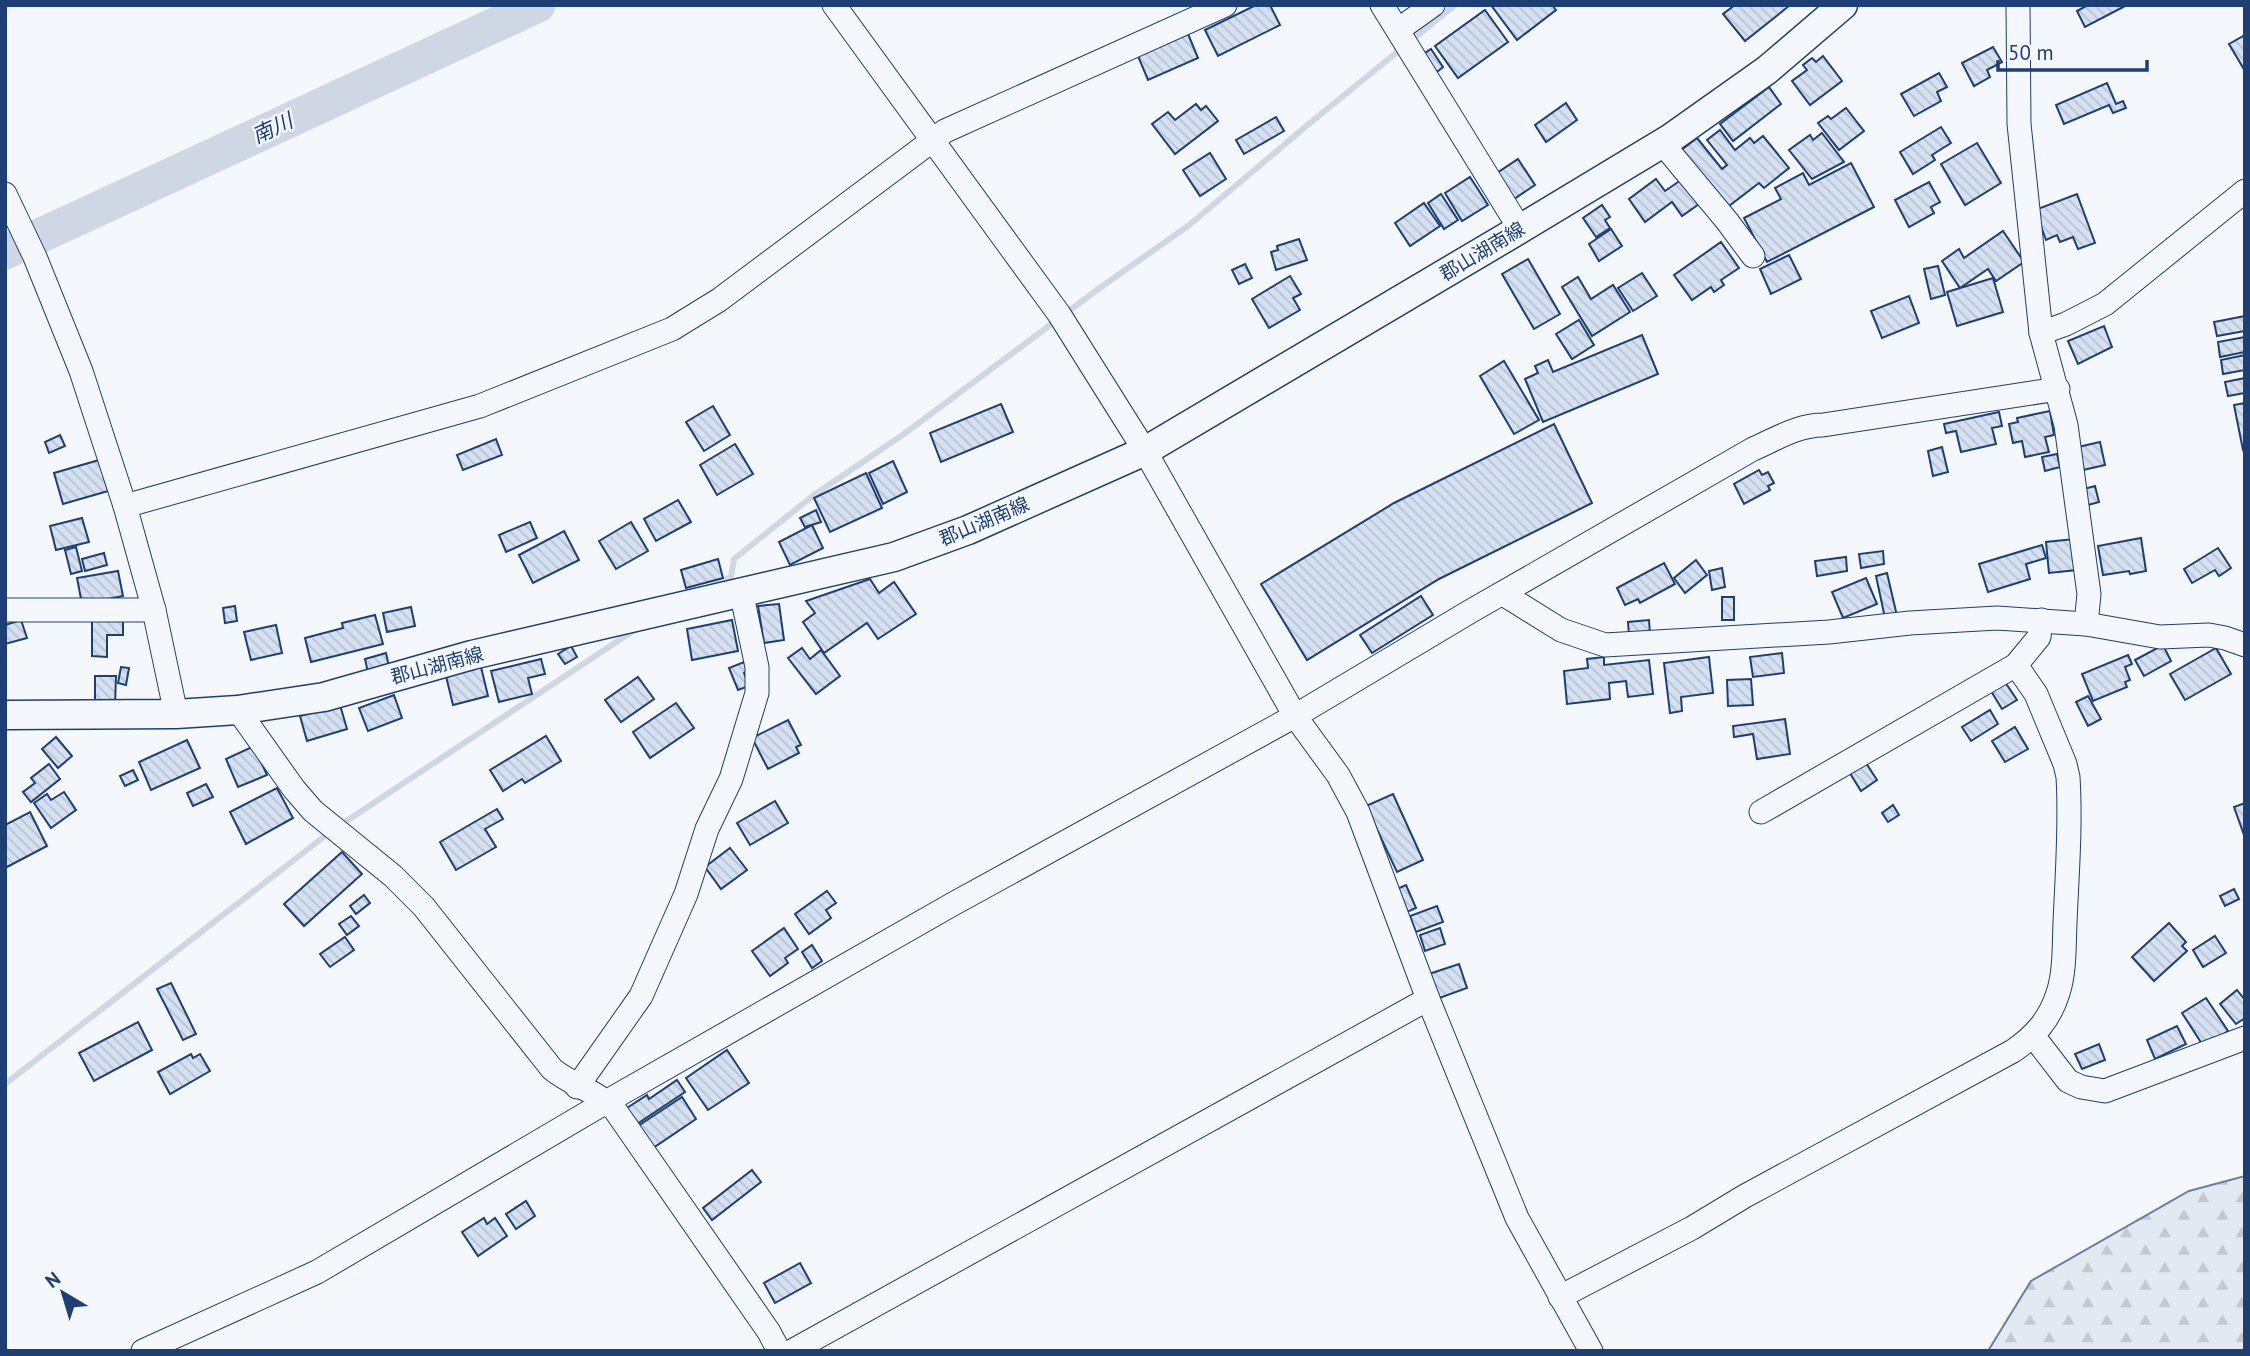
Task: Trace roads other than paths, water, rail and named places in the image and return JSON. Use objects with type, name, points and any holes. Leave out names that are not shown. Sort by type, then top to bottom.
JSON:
[{"type":"main road","name":"郡山湖南線","points":[[5,715],[176,714],[238,710],[324,697],[472,655],[894,557],[968,530],[1145,451],[1520,229],[1662,143],[1767,70],[1843,5]]},
{"type":"street","points":[[834,5],[1059,314],[1145,451],[1295,716],[1338,775],[1359,812],[1428,999],[1517,1218],[1591,1351]]},
{"type":"street","points":[[125,506],[480,406],[672,329],[719,300],[945,131],[1225,5]]},
{"type":"street","points":[[1382,5],[1520,229]]},
{"type":"street","points":[[1398,30],[1433,5]]},
{"type":"street","points":[[2018,5],[2020,124],[2041,333],[2066,425],[2089,594],[2086,624]]},
{"type":"street","points":[[1662,143],[1753,256]]},
{"type":"street","points":[[2041,333],[2066,324],[2105,304],[2245,191]]},
{"type":"street","points":[[5,194],[35,257],[81,371],[125,506],[154,610],[176,714]]},
{"type":"street","points":[[142,1351],[317,1272],[606,1102],[953,904],[1295,716],[1753,449],[1810,425],[2058,389]]},
{"type":"street","points":[[577,1087],[641,996],[686,894],[707,829],[731,779],[757,694],[757,667],[741,591]]},
{"type":"street","points":[[1503,594],[1561,630],[1605,645],[1829,632],[1997,618],[2086,624],[2160,637],[2208,635],[2245,645]]},
{"type":"street","points":[[5,610],[154,610]]},
{"type":"street","points":[[1761,812],[2016,665],[2039,637],[2041,620]]},
{"type":"street","points":[[1560,1297],[1692,1228],[2034,1037],[2049,1015],[2060,990],[2067,875],[2068,785],[2064,764],[2036,694],[2016,665]]},
{"type":"street","points":[[238,710],[294,789],[313,811],[393,876],[424,907],[542,1058],[562,1077],[606,1102],[623,1121],[769,1332],[779,1351]]},
{"type":"street","points":[[792,1351],[1428,999]]},
{"type":"street","points":[[2034,1037],[2068,1081],[2081,1087],[2105,1091],[2245,1038]]},
{"type":"waterway","name":"南川","points":[[5,252],[538,5]]},
{"type":"waterway","points":[[709,587],[731,577],[734,559],[814,495],[904,434],[1101,287],[1188,226],[1455,5]]},
{"type":"waterway","points":[[339,826],[636,629]]},
{"type":"waterway","points":[[5,1084],[330,832]]}]
